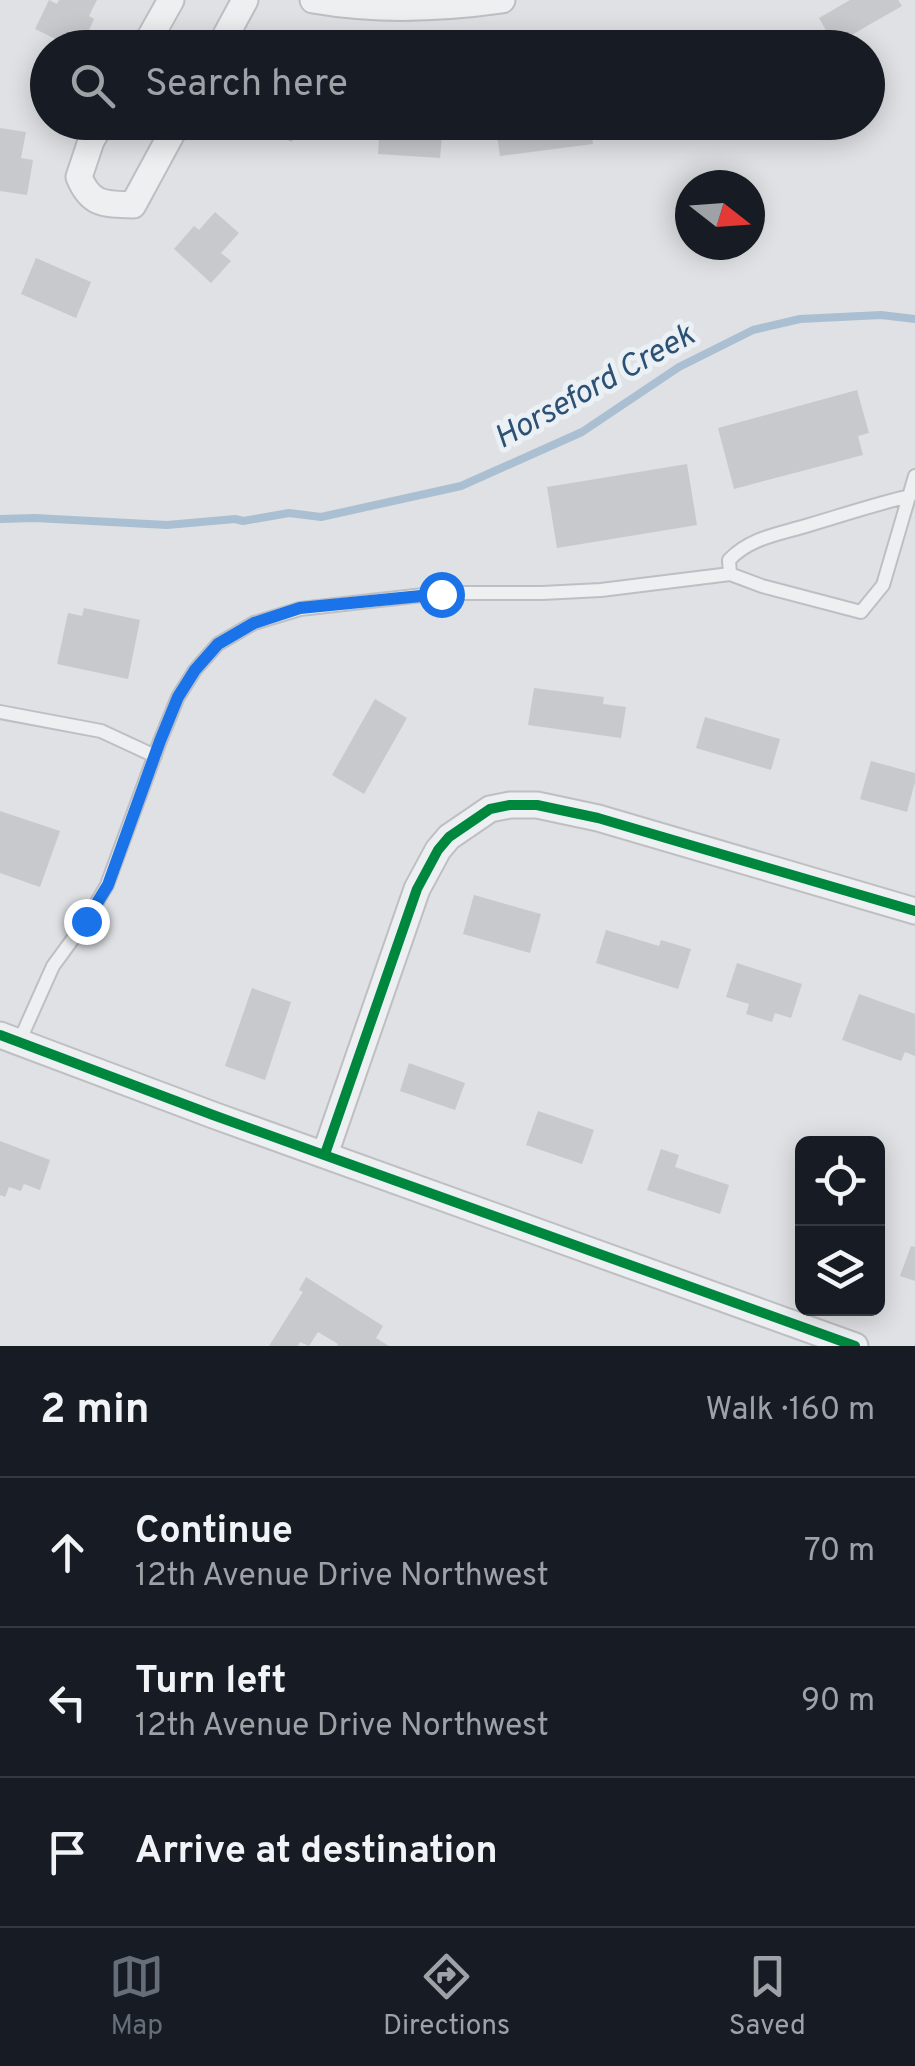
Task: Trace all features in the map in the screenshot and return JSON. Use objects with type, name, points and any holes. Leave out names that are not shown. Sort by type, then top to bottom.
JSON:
[{"type":"street","points":[[154,30],[170,0]]},
{"type":"street","points":[[229,30],[245,0]]},
{"type":"street","points":[[313,0],[379,8],[462,6],[502,0]]},
{"type":"street","points":[[91,140],[79,177],[85,192],[98,202],[134,205],[168,140]]},
{"type":"street","points":[[326,1154],[417,889],[449,837],[490,809],[537,805],[598,818],[915,911]]},
{"type":"street","points":[[9,1038],[855,1346]]},
{"type":"lane","points":[[9,1038],[108,885],[178,697],[218,644],[254,623],[300,608],[441,594],[601,590],[730,574],[861,612],[883,585],[915,476]]},
{"type":"lane","points":[[730,574],[730,560],[741,548],[762,537],[910,496]]},
{"type":"lane","points":[[0,712],[101,731],[155,756]]},
{"type":"building","points":[[49,0],[57,4],[59,0],[97,0],[89,16],[94,19],[89,30],[35,29]]},
{"type":"building","points":[[850,0],[898,0],[902,6],[860,30],[826,30],[819,18]]},
{"type":"building","points":[[0,128],[26,132],[21,158],[33,160],[27,195],[0,191]]},
{"type":"building","points":[[379,140],[442,140],[440,158],[378,154]]},
{"type":"building","points":[[498,140],[592,140],[593,144],[500,156]]},
{"type":"building","points":[[215,212],[239,233],[221,253],[231,261],[211,283],[174,249],[194,226],[199,230]]},
{"type":"building","points":[[36,258],[91,282],[76,318],[21,294]]},
{"type":"building","points":[[857,390],[869,433],[858,436],[863,455],[734,489],[718,428]]},
{"type":"building","points":[[687,464],[697,525],[557,548],[547,487]]},
{"type":"building","points":[[84,608],[140,620],[128,679],[57,664],[68,613],[82,616]]},
{"type":"building","points":[[534,688],[604,697],[603,704],[626,707],[621,738],[528,725]]},
{"type":"building","points":[[375,699],[407,718],[364,794],[332,775]]},
{"type":"building","points":[[705,717],[780,739],[771,770],[696,748]]},
{"type":"building","points":[[871,761],[915,773],[907,812],[860,799]]},
{"type":"building","points":[[0,811],[60,831],[40,887],[0,873]]},
{"type":"building","points":[[474,895],[541,914],[530,953],[463,934]]},
{"type":"building","points":[[606,930],[659,946],[661,940],[691,949],[678,989],[596,963]]},
{"type":"building","points":[[737,963],[802,984],[791,1018],[775,1013],[772,1022],[746,1014],[749,1004],[726,997]]},
{"type":"building","points":[[252,988],[291,1002],[265,1080],[225,1066]]},
{"type":"building","points":[[859,994],[915,1014],[915,1056],[905,1052],[901,1061],[842,1040]]},
{"type":"building","points":[[409,1063],[465,1083],[455,1110],[400,1091]]},
{"type":"building","points":[[538,1111],[594,1130],[582,1164],[526,1145]]},
{"type":"building","points":[[0,1141],[50,1160],[40,1190],[24,1184],[21,1191],[9,1187],[5,1197],[0,1195]]},
{"type":"building","points":[[661,1149],[679,1155],[675,1167],[729,1185],[720,1214],[647,1190]]},
{"type":"building","points":[[911,1246],[915,1247],[915,1281],[900,1276]]},
{"type":"building","points":[[306,1277],[383,1326],[376,1338],[389,1346],[337,1346],[318,1332],[309,1346],[300,1342],[298,1346],[269,1346],[303,1292],[299,1290]]},
{"type":"waterway","name":"Horseford Creek","points":[[0,519],[167,525],[243,521],[289,513],[321,517],[461,486],[582,432],[679,367],[753,330],[800,319],[881,315],[915,319]]},
{"type":"cycle path","points":[[325,1154],[417,889],[449,837],[490,809],[537,805],[598,818],[915,911]]},
{"type":"cycle path","points":[[0,1035],[855,1346]]},
{"type":"route","points":[[86,921],[108,885],[178,697],[218,644],[254,623],[300,608],[441,594]]}]
